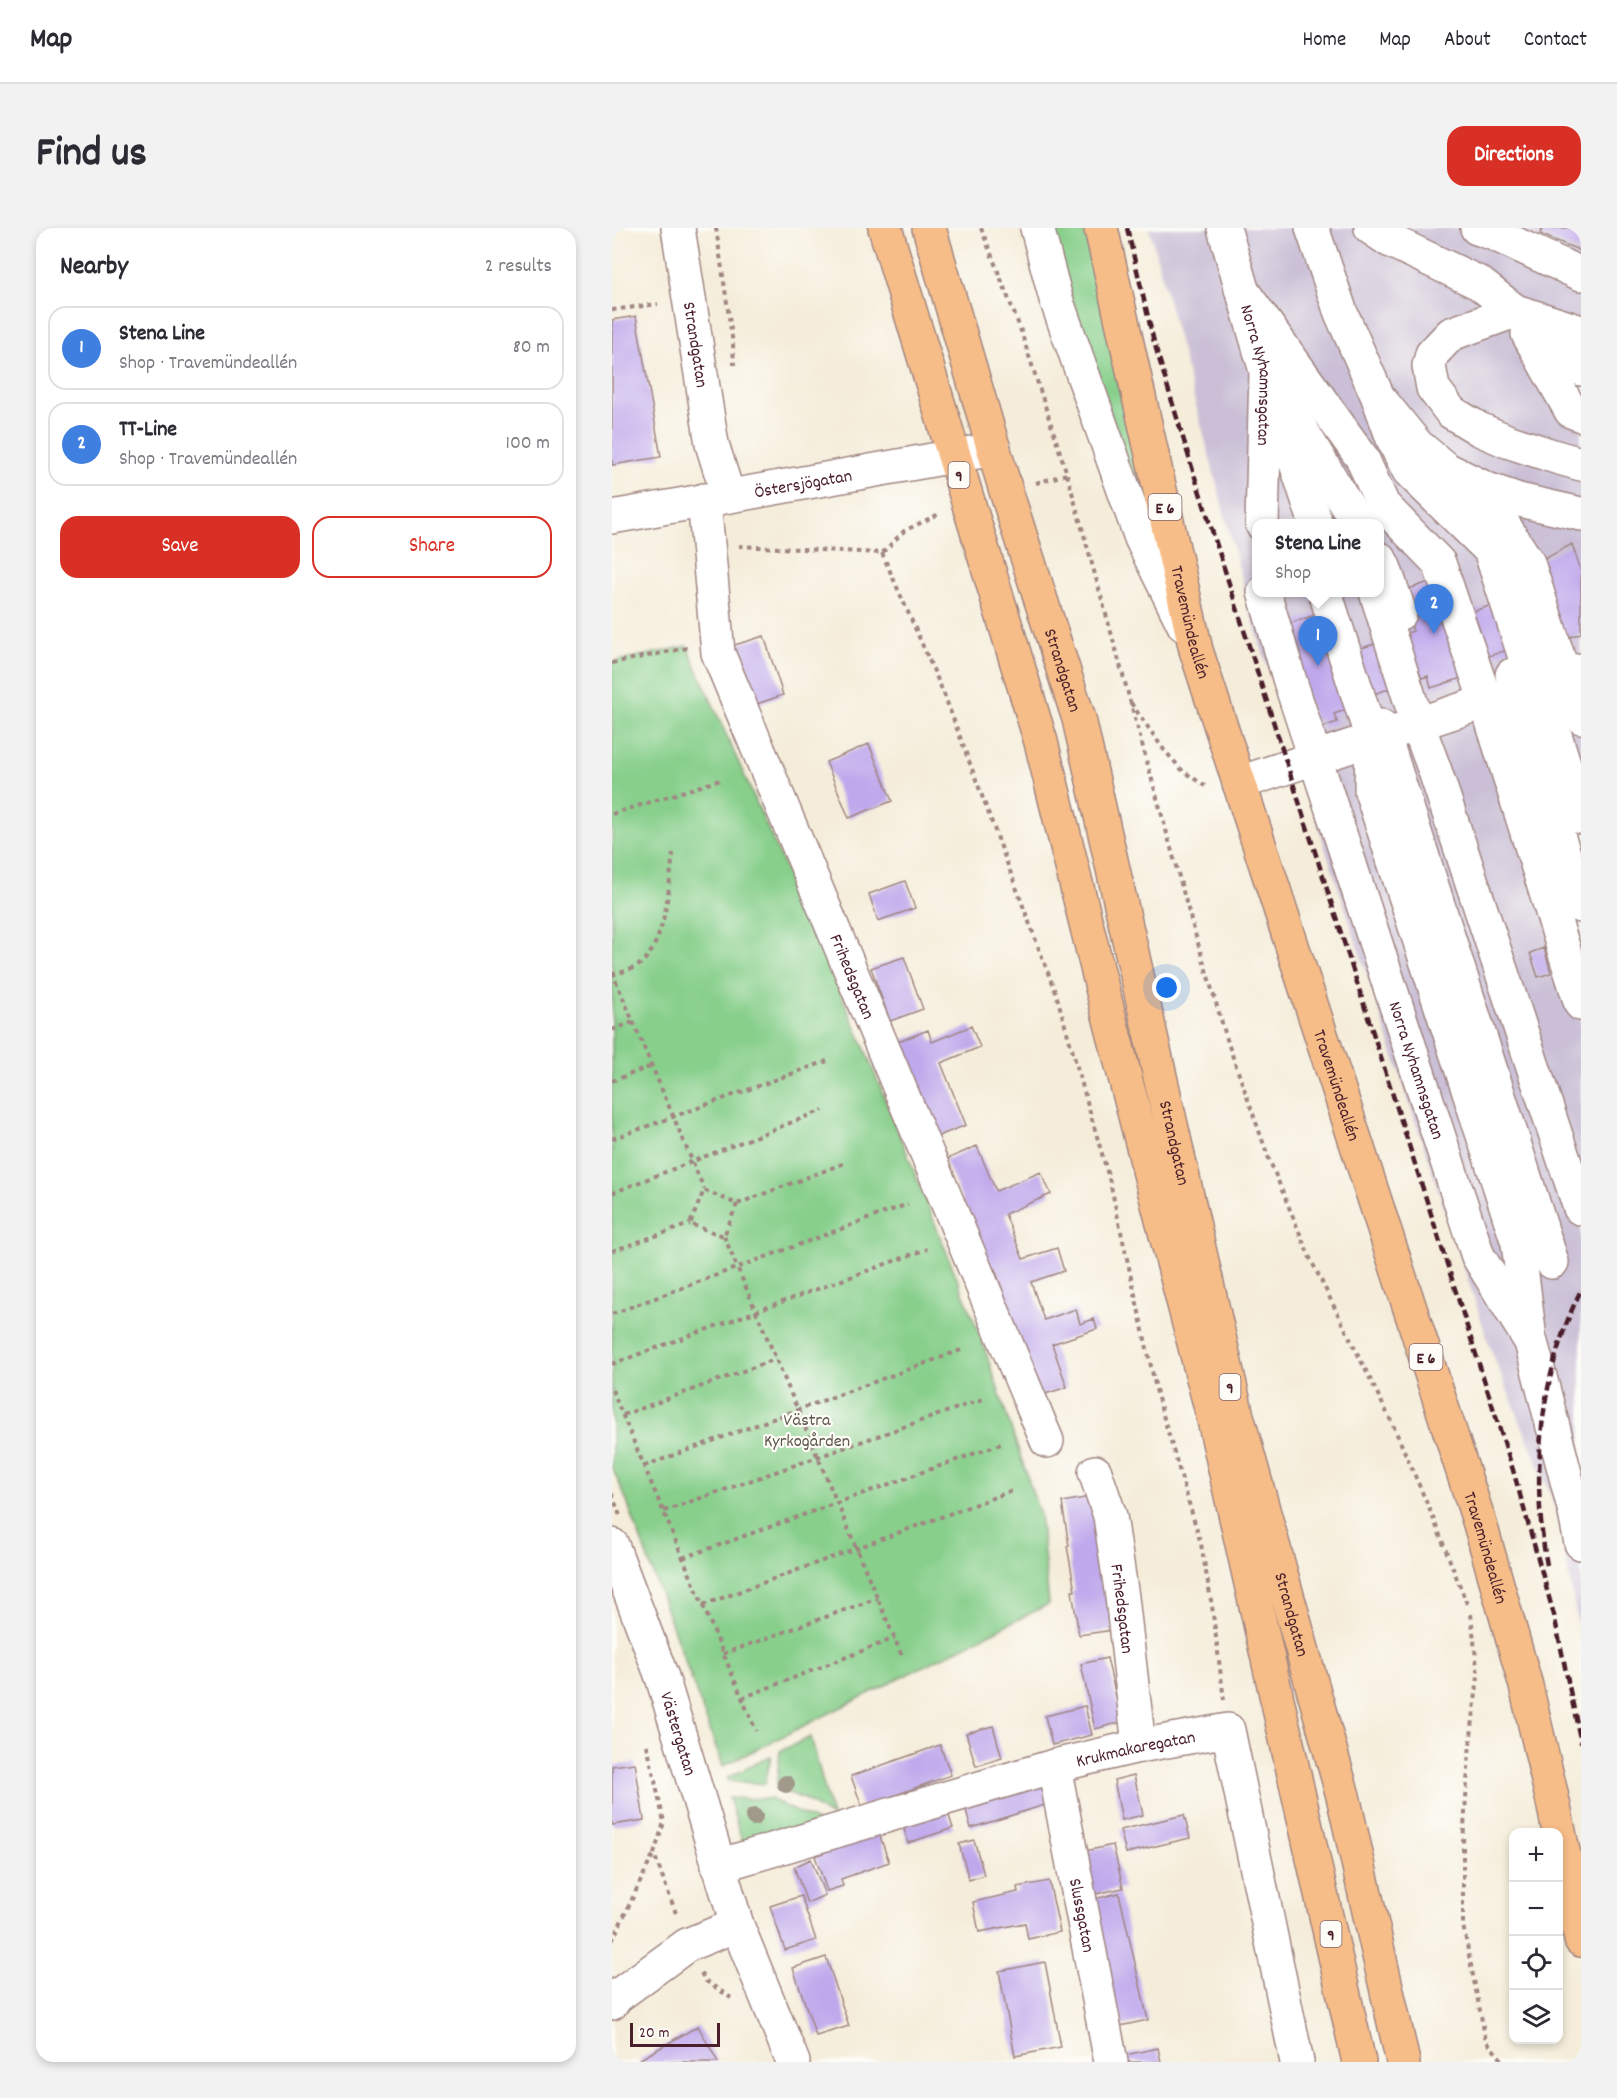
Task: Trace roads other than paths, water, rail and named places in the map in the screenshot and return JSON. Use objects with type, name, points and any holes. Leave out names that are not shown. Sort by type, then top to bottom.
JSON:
[{"type":"main road","name":"Strandgatan","points":[[885,228],[1041,742],[1107,1008],[1214,1420],[1359,2062]]},
{"type":"main road","name":"Strandgatan","points":[[929,228],[994,448],[1079,719],[1237,1416],[1343,1796],[1403,2062]]},
{"type":"main road","name":"Travemündeallén","points":[[1101,228],[1197,650],[1480,1524],[1526,1686],[1553,1802],[1581,1940]]},
{"type":"street","name":"Strandgatan","points":[[678,228],[712,444],[716,498]]},
{"type":"street","points":[[1037,228],[1056,299],[1141,538],[1197,650]]},
{"type":"street","name":"Norra Nyhamnsgatan","points":[[1224,228],[1266,370],[1262,519]]},
{"type":"street","points":[[1312,228],[1341,313],[1378,397],[1393,439],[1409,471],[1490,550],[1533,686],[1581,959]]},
{"type":"street","points":[[1371,228],[1389,240],[1479,283],[1581,369]]},
{"type":"street","points":[[1477,228],[1581,274]]},
{"type":"street","points":[[1241,289],[1362,458],[1383,505],[1446,560],[1533,686]]},
{"type":"street","points":[[1515,311],[1581,349]]},
{"type":"street","points":[[1515,311],[1581,394]]},
{"type":"street","points":[[1515,311],[1571,411],[1581,415]]},
{"type":"street","points":[[1581,332],[1515,311],[1451,334],[1432,354],[1429,366],[1433,388],[1451,412],[1479,429],[1516,444],[1581,464]]},
{"type":"street","points":[[1266,370],[1304,519]]},
{"type":"street","points":[[1266,370],[1314,519]]},
{"type":"street","points":[[1266,370],[1342,519]]},
{"type":"street","points":[[1266,370],[1355,519]]},
{"type":"street","points":[[1378,397],[1417,445],[1446,469],[1503,524],[1528,564],[1533,686],[1581,1004]]},
{"type":"street","name":"Östersjögatan","points":[[612,517],[994,448]]},
{"type":"street","points":[[1446,469],[1487,489],[1519,500],[1581,514]]},
{"type":"street","name":"Frihedsgatan","points":[[716,498],[708,545],[717,653],[1047,1441]]},
{"type":"street","points":[[1448,510],[1472,548],[1533,686]]},
{"type":"street","points":[[1384,567],[1406,629],[1426,722],[1397,783],[1491,1251],[1531,1342]]},
{"type":"street","name":"Norra Nyhamnsgatan","points":[[1266,597],[1315,757],[1478,1256],[1531,1342],[1581,1543]]},
{"type":"street","points":[[1327,597],[1565,1237],[1531,1342]]},
{"type":"street","points":[[1339,597],[1378,737],[1565,1237]]},
{"type":"street","points":[[1378,597],[1426,722]]},
{"type":"street","points":[[1239,783],[1533,686]]},
{"type":"street","points":[[1541,737],[1581,765]]},
{"type":"street","points":[[1541,737],[1581,817]]},
{"type":"street","points":[[1541,737],[1581,859]]},
{"type":"street","points":[[1541,737],[1581,906]]},
{"type":"street","points":[[1397,783],[1581,1168]]},
{"type":"street","name":"Frihedsgatan","points":[[1095,1472],[1110,1516],[1122,1597],[1138,1746]]},
{"type":"street","name":"Västergatan","points":[[612,1545],[662,1677],[737,1925],[793,2062]]},
{"type":"street","name":"Krukmakaregatan","points":[[718,1866],[1054,1766],[1138,1746],[1228,1730],[1297,2062]]},
{"type":"street","name":"Slussgatan","points":[[1054,1766],[1111,2062]]},
{"type":"street","points":[[612,2003],[616,1997],[687,1945],[737,1925]]},
{"type":"railway","points":[[1127,228],[1154,342],[1194,474],[1513,1470],[1554,1615],[1581,1743]]},
{"type":"railway","points":[[1547,1565],[1539,1495],[1542,1424],[1556,1355],[1581,1290]]},
{"type":"place","name":"TT-Line","points":[[1434,634]]},
{"type":"place","name":"Stena Line","points":[[1318,666]]},
{"type":"park label","name":"Västra Kyrkogården","points":[[807,1429]]}]
